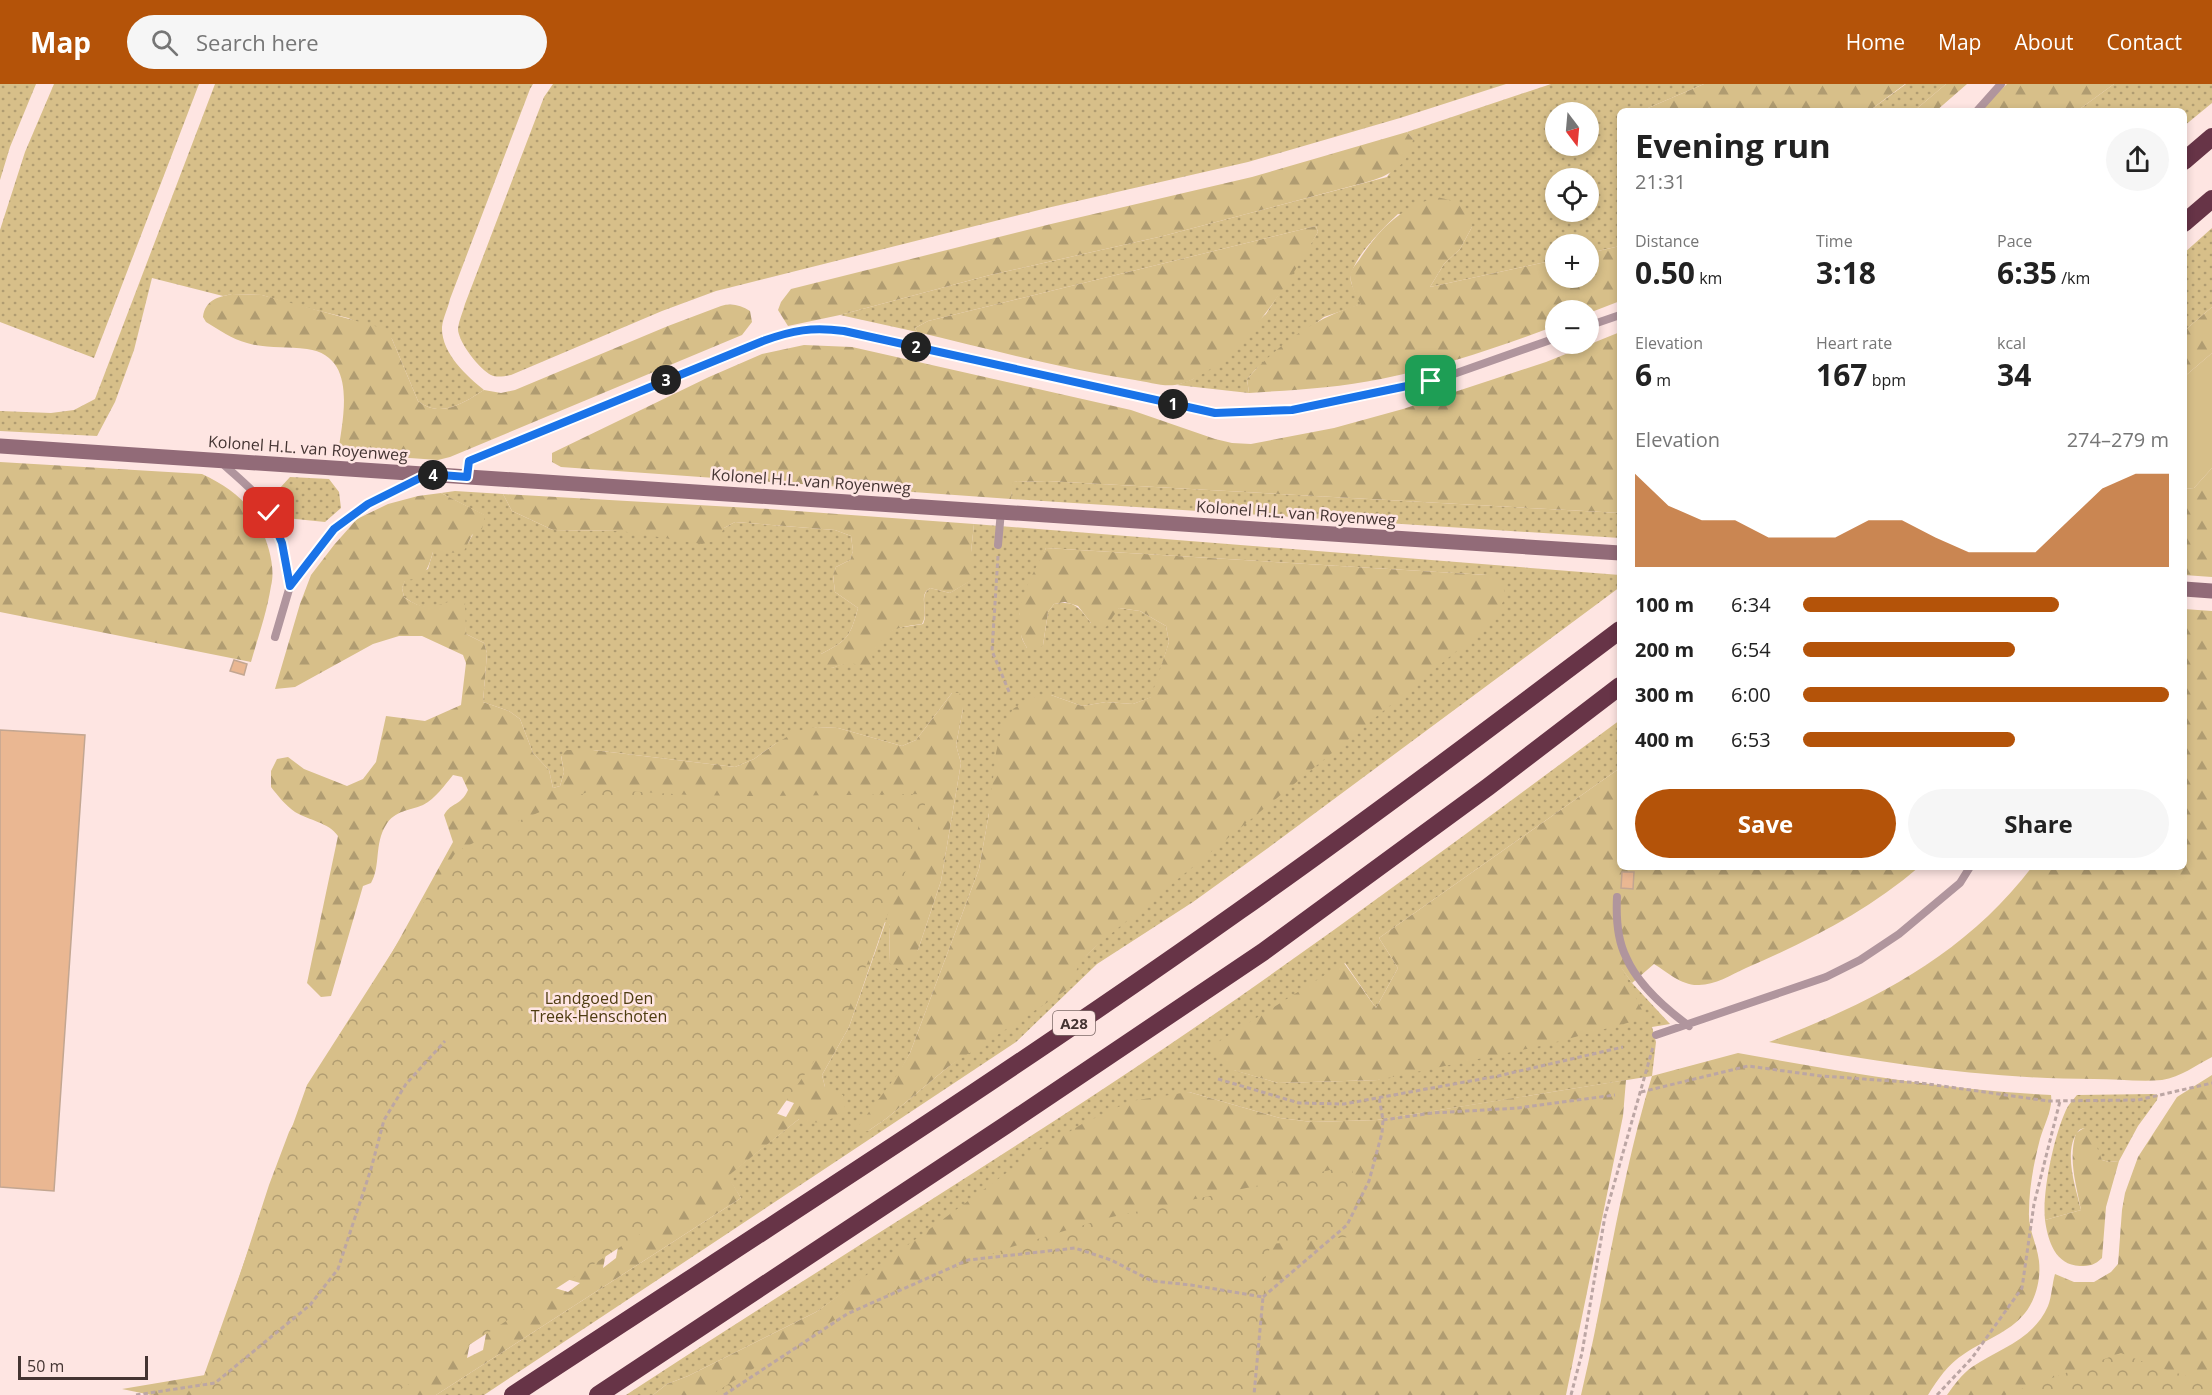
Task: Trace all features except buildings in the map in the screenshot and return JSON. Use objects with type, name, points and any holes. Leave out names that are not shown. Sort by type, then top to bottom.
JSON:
[{"type":"highway","points":[[2187,158],[2212,136]]},
{"type":"highway","points":[[2187,221],[2212,199]]},
{"type":"highway","name":"A28","points":[[513,1395],[993,1078],[1227,919],[1464,748],[1617,632]]},
{"type":"highway","points":[[598,1395],[1263,952],[1488,787],[1617,688]]},
{"type":"street","name":"Kolonel H.L. van Royenweg","points":[[0,446],[1617,553]]},
{"type":"street","points":[[2187,589],[2212,591]]},
{"type":"lane","points":[[1980,108],[2001,84]]},
{"type":"lane","points":[[1599,322],[1617,316]]},
{"type":"lane","points":[[467,477],[469,461],[763,341],[808,328],[844,331],[1215,413],[1292,410],[1431,381],[1545,342]]},
{"type":"lane","points":[[219,460],[262,502],[269,513],[282,543],[290,586]]},
{"type":"lane","points":[[275,637],[290,586],[320,546],[350,516],[368,504],[428,474]]},
{"type":"lane","points":[[998,545],[1001,512]]},
{"type":"lane","points":[[1656,1035],[1689,1026],[1826,977],[1860,960],[1917,920],[1960,882],[1968,870]]},
{"type":"lane","points":[[1617,897],[1616,921],[1626,957],[1658,1001],[1689,1026]]},
{"type":"path","points":[[998,545],[992,651],[1011,694]]},
{"type":"path","points":[[1571,1395],[1582,1353],[1605,1216],[1656,1035]]},
{"type":"path","points":[[136,1395],[215,1383],[310,1305],[338,1269],[371,1169],[384,1120],[406,1084],[445,1041]]},
{"type":"path","points":[[1218,1079],[1299,1103],[1344,1104],[1498,1076],[1623,1047]]},
{"type":"path","points":[[1641,1092],[1748,1066],[1821,1076],[1921,1083],[2048,1101],[2138,1100],[2212,1083]]},
{"type":"path","points":[[1383,1120],[1432,1113],[1518,1108],[1615,1095]]},
{"type":"path","points":[[1254,1395],[1263,1297],[1347,1225],[1369,1181],[1382,1133],[1383,1120],[1379,1097]]},
{"type":"path","points":[[1937,1395],[1972,1358],[2022,1288],[2034,1204],[2060,1101]]},
{"type":"path","points":[[724,1395],[848,1314],[968,1260],[1075,1248],[1111,1260],[1152,1281],[1263,1297]]},
{"type":"green space","points":[[0,84],[36,84],[10,147],[0,180]]},
{"type":"green space","points":[[54,84],[199,84],[94,358],[0,322],[0,230],[25,152]]},
{"type":"green space","points":[[215,84],[533,84],[443,320],[443,337],[450,355],[463,371],[484,390],[460,404],[435,409],[418,401],[392,339],[348,318],[262,295],[223,296],[152,278],[134,350],[115,402],[97,436],[0,431],[0,411],[51,413],[74,410],[95,399]]},
{"type":"green space","points":[[553,84],[1506,84],[1400,118],[1248,162],[1047,208],[716,291],[662,311],[511,375],[491,375],[470,354],[461,340],[458,328],[465,304],[544,97]]},
{"type":"green space","points":[[1551,84],[1704,84],[1648,108],[1617,108],[1617,247],[1599,251],[1599,234],[1545,234],[1545,262],[1430,287],[1444,264],[1460,249],[1472,227],[1398,214],[1360,256],[1351,274],[1351,282],[1362,304],[1324,317],[1256,369],[1247,379],[1249,393],[1177,385],[1193,379],[1266,314],[1318,232],[1316,226],[928,321],[915,328],[917,332],[840,315],[990,275],[1163,236],[1387,177],[1413,139],[1407,132]]},
{"type":"green space","points":[[1704,84],[1905,84],[1873,108],[1648,108]]},
{"type":"green space","points":[[1906,84],[1946,84],[1918,108],[1873,108]]},
{"type":"green space","points":[[1946,84],[1967,84],[1939,108],[1918,108]]},
{"type":"green space","points":[[2007,84],[2114,84],[2081,108],[1981,108]]},
{"type":"green space","points":[[2114,84],[2212,84],[2212,103],[2187,124],[2187,108],[2081,108]]},
{"type":"green space","points":[[1407,132],[1413,139],[1408,156],[1390,173],[1367,182],[1163,236],[990,275],[840,315],[788,326],[778,310],[791,289],[1252,177]]},
{"type":"green space","points":[[1437,197],[1451,201],[1464,209],[1472,227],[1460,249],[1444,264],[1430,287],[1545,262],[1545,288],[1599,288],[1599,251],[1617,247],[1617,302],[1599,309],[1599,300],[1545,300],[1545,329],[1469,356],[1425,369],[1364,382],[1332,387],[1249,393],[1247,379],[1285,343],[1313,324],[1361,304],[1351,281],[1351,273],[1355,265],[1385,227],[1413,207]]},
{"type":"green space","points":[[1316,226],[1318,232],[1293,274],[1260,320],[1222,360],[1201,375],[1180,384],[1158,384],[1080,370],[917,332],[915,328],[928,321]]},
{"type":"green space","points":[[2212,228],[2212,307],[2187,328],[2187,250]]},
{"type":"green space","points":[[232,294],[262,295],[382,328],[392,339],[418,401],[435,409],[460,404],[484,390],[501,393],[515,390],[721,306],[732,305],[747,309],[750,311],[752,322],[742,335],[438,460],[338,453],[344,390],[341,375],[334,363],[323,354],[307,349],[262,346],[241,341],[206,322],[203,317],[209,303]]},
{"type":"green space","points":[[2212,307],[2212,353],[2187,374],[2187,328]]},
{"type":"green space","points":[[1617,333],[1617,513],[1047,481],[1013,482],[1011,499],[561,467],[552,462],[552,453],[709,377],[762,354],[804,345],[852,347],[1131,410],[1232,443],[1251,444],[1334,428],[1403,409],[1566,354],[1599,354],[1599,341]]},
{"type":"green space","points":[[2212,353],[2212,468],[2194,488],[2187,489],[2187,374]]},
{"type":"green space","points":[[0,462],[202,474],[226,487],[245,503],[259,524],[269,550],[272,568],[272,582],[267,605],[251,662],[0,612]]},
{"type":"green space","points":[[2212,468],[2212,577],[2187,575],[2187,489],[2194,488]]},
{"type":"green space","points":[[290,477],[329,479],[339,492],[341,508],[325,522],[286,518],[276,501],[279,489]]},
{"type":"green space","points":[[1047,481],[1617,513],[1617,538],[1011,499],[1012,482]]},
{"type":"green space","points":[[455,491],[503,494],[512,511],[553,530],[724,528],[735,522],[835,530],[851,536],[853,551],[850,560],[836,567],[833,576],[835,592],[858,608],[847,637],[821,654],[832,668],[871,653],[885,634],[897,628],[923,624],[924,600],[926,591],[930,588],[950,593],[971,580],[974,524],[1617,575],[1617,589],[1268,848],[1193,902],[1097,964],[1016,1042],[484,1395],[436,1395],[741,1198],[727,1176],[799,1119],[825,1087],[822,1075],[849,1027],[886,921],[890,925],[889,963],[918,950],[941,881],[961,763],[956,745],[963,709],[952,693],[916,740],[902,746],[838,728],[817,727],[775,744],[754,759],[735,767],[593,750],[561,756],[564,772],[560,786],[553,788],[549,770],[533,753],[520,719],[509,711],[483,702],[487,653],[484,643],[466,634],[461,598],[438,606],[426,607],[419,606],[404,597],[402,588],[405,580],[428,569],[433,552],[468,543],[484,515],[441,493]],"holes":[[[1046,548],[1487,575],[1079,962],[1074,975],[948,1067],[868,1131],[910,1053],[979,869],[989,813],[1051,695],[1082,706],[1106,702],[1133,704],[1152,697],[1169,642],[1166,626],[1140,611],[1119,608],[1091,623],[1076,606],[1061,603],[1054,604],[1048,612],[1043,645],[1027,648],[1022,639],[1019,615]]]},
{"type":"green space","name":"Landgoed Den Treek-Henschoten","points":[[441,493],[485,515],[482,529],[472,535],[463,553],[433,552],[425,572],[405,581],[402,588],[404,597],[425,606],[438,605],[461,597],[465,601],[466,634],[484,643],[487,653],[483,702],[509,711],[520,719],[533,753],[549,770],[553,788],[560,786],[564,772],[561,755],[567,750],[593,750],[735,767],[754,759],[797,731],[817,727],[838,728],[902,746],[916,740],[952,693],[960,693],[963,709],[956,745],[961,763],[941,881],[918,950],[907,967],[899,970],[889,963],[890,925],[885,922],[849,1027],[822,1075],[825,1087],[843,1095],[845,1108],[824,1122],[799,1119],[728,1176],[741,1198],[436,1395],[151,1395],[122,1389],[211,1374],[235,1290],[289,1132],[453,842],[444,815],[462,799],[468,790],[462,777],[453,775],[440,792],[428,802],[394,816],[386,825],[380,840],[374,876],[371,883],[363,886],[331,996],[321,997],[307,983],[338,836],[334,831],[295,812],[285,804],[271,787],[271,771],[277,759],[288,757],[304,769],[347,786],[363,779],[376,762],[386,716],[425,721],[461,705],[466,663],[463,655],[422,636],[399,636],[373,644],[295,687],[275,689],[311,575],[357,519],[388,504]],"holes":[[[424,975],[794,1103],[786,1117],[651,1066],[616,1258],[603,1268],[616,1207],[510,1262],[580,1283],[568,1292],[498,1271],[483,1350],[467,1358],[485,1266]]]},
{"type":"green space","points":[[503,494],[769,509],[974,524],[971,552],[972,580],[950,593],[930,588],[926,591],[922,624],[898,628],[883,638],[872,653],[873,664],[868,670],[850,662],[832,668],[821,664],[821,654],[847,637],[858,608],[835,592],[833,575],[836,567],[850,560],[853,551],[851,536],[835,530],[735,522],[724,528],[718,540],[702,544],[621,531],[553,530],[512,511]]},
{"type":"green space","points":[[1046,548],[1487,575],[1501,581],[1504,587],[1504,600],[1486,627],[1096,947],[1079,966],[1074,985],[948,1067],[887,1118],[868,1131],[859,1133],[856,1129],[897,1075],[910,1053],[979,869],[996,753],[1002,727],[1013,709],[1038,696],[1051,695],[1082,706],[1106,702],[1133,704],[1151,697],[1169,642],[1166,626],[1140,611],[1119,608],[1106,627],[1091,623],[1078,606],[1065,602],[1054,604],[1048,612],[1043,645],[1036,650],[1027,648],[1021,635],[1020,610],[1028,584]]},
{"type":"green space","points":[[2187,609],[2212,611],[2212,1057],[2182,1074],[2162,1080],[2137,1081],[1971,1073],[1769,1042],[1844,1011],[1913,973],[1946,951],[1977,926],[2029,870],[2187,870]]},
{"type":"green space","points":[[1617,722],[1617,770],[1379,938],[1398,968],[1376,1008],[1345,963],[1234,1070],[1278,1083],[1378,1080],[1617,961],[1632,983],[1670,1024],[1652,1027],[1656,1042],[1652,1076],[1377,1120],[1312,1122],[1280,1118],[1189,1092],[860,1281],[816,1312],[688,1376],[667,1384],[653,1395],[626,1395],[1169,1045],[1452,844]]},
{"type":"green space","points":[[1617,770],[1617,870],[1915,870],[1879,898],[1837,924],[1792,947],[1705,985],[1687,983],[1654,964],[1632,983],[1620,966],[1646,1018],[1545,1045],[1378,1080],[1278,1083],[1233,1070],[1210,1047],[1344,963],[1376,1008],[1398,968],[1379,938]]},
{"type":"green space","name":"Landgoed Den Treek-Henschoten","points":[[594,789],[751,796],[928,794],[906,870],[845,1017],[765,1131],[654,1225],[392,1395],[197,1395],[307,1085],[456,852],[502,828]]},
{"type":"green space","points":[[1738,1053],[1933,1085],[2051,1095],[2032,1175],[2030,1194],[2029,1218],[2039,1268],[2035,1295],[2019,1320],[1953,1362],[1928,1395],[1581,1395],[1622,1195],[1652,1076]]},
{"type":"green space","points":[[2212,1075],[2212,1395],[1947,1395],[1968,1370],[2015,1342],[2034,1327],[2048,1306],[2055,1274],[2074,1282],[2094,1282],[2111,1272],[2118,1264],[2125,1193],[2138,1157],[2177,1097]]},
{"type":"green space","points":[[1626,1080],[1623,1116],[1566,1395],[653,1395],[667,1384],[688,1376],[816,1312],[1031,1155],[1082,1124],[1131,1101],[1189,1092],[1280,1118],[1312,1122],[1377,1120]]},
{"type":"green space","points":[[2077,1095],[2158,1095],[2157,1100],[2138,1126],[2119,1161],[2102,1160],[2084,1128],[2079,1130],[2071,1148],[2071,1158],[2081,1210],[2045,1220],[2045,1195],[2053,1149],[2069,1104]]},
{"type":"green space","points":[[2084,1128],[2091,1132],[2102,1160],[2119,1161],[2106,1207],[2102,1258],[2092,1265],[2080,1266],[2071,1265],[2059,1257],[2051,1244],[2045,1220],[2081,1210],[2073,1152],[2076,1133]]},
{"type":"green space","points":[[1353,1165],[1349,1237],[1270,1244],[1251,1395],[711,1395],[819,1328],[891,1292],[1008,1248],[1107,1218]]},
{"type":"green space","points":[[2121,1353],[2212,1384],[2212,1395],[2005,1395]]},
{"type":"route","points":[[269,513],[282,543],[290,586],[334,529],[350,516],[368,504],[428,474],[467,477],[469,461],[763,341],[808,328],[844,331],[1215,413],[1292,410],[1431,381]]}]
